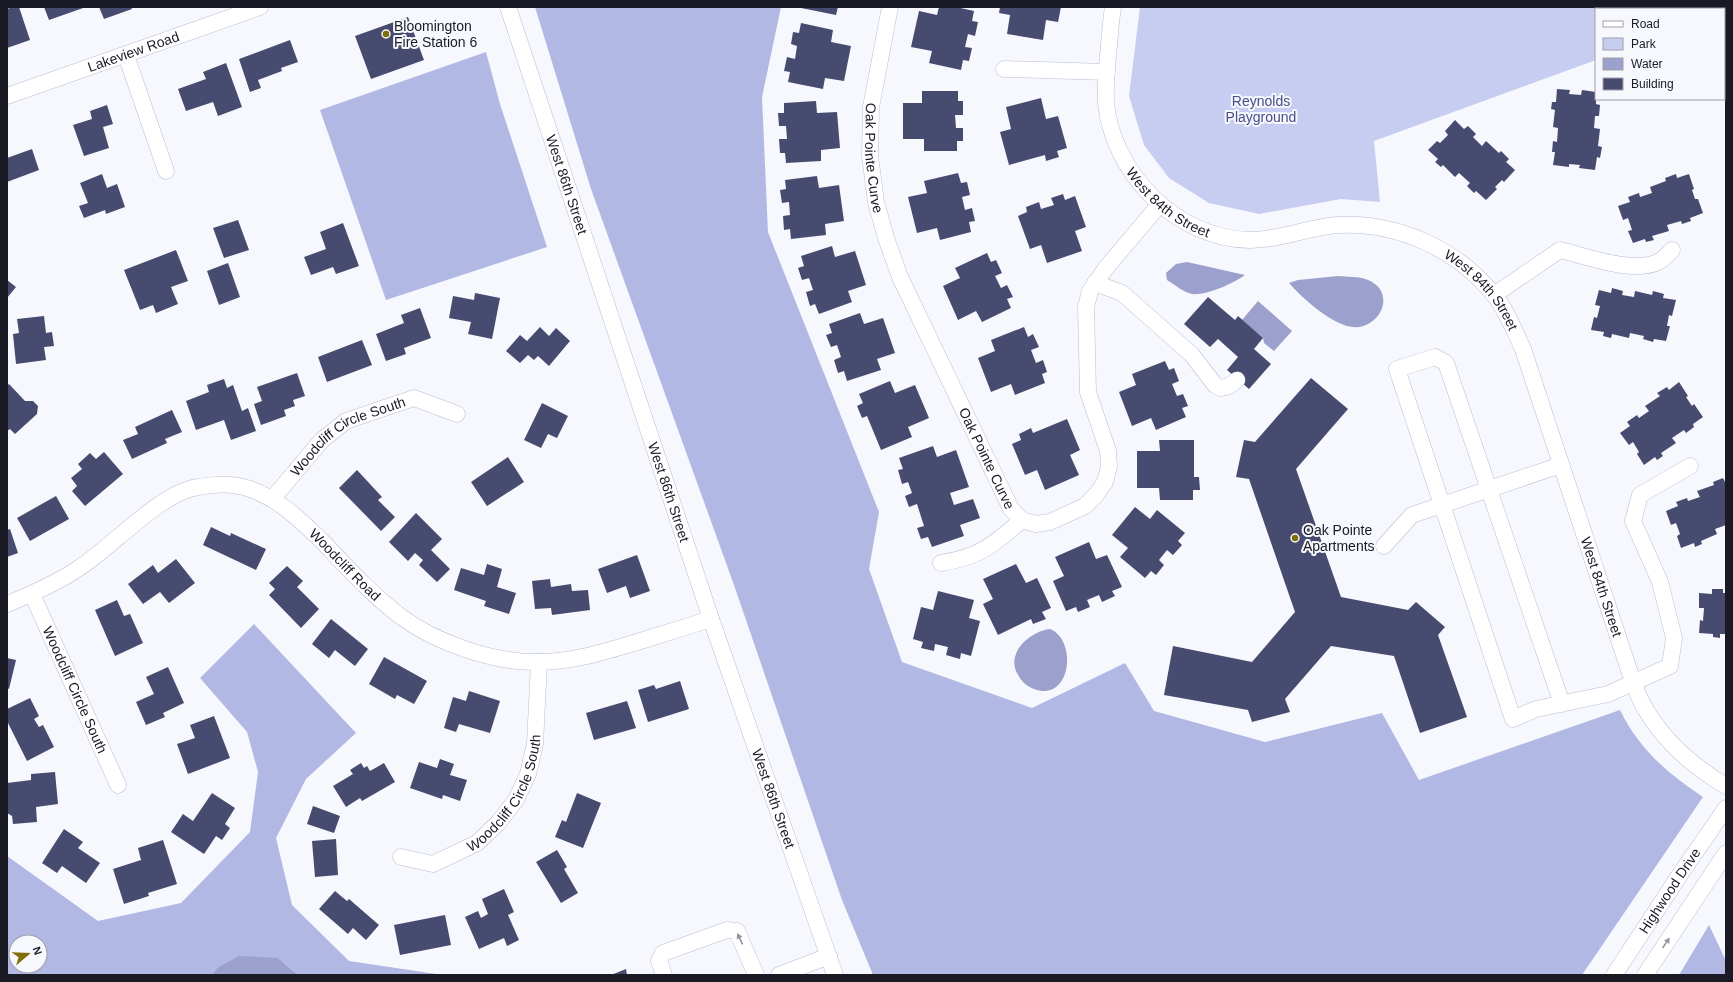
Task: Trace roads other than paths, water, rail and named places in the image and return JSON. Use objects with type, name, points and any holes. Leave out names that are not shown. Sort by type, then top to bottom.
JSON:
[{"type":"street","name":"Lakeview Road","points":[[7,96],[260,7]]},
{"type":"street","name":"West 86th Street","points":[[508,7],[711,619],[835,975]]},
{"type":"street","name":"Oak Pointe Curve","points":[[890,7],[871,107],[870,156],[876,202],[886,238],[900,277],[1010,509],[1022,520],[1036,524],[1050,522],[1085,506],[1096,495],[1105,482],[1109,467],[1108,451],[1088,392],[1086,307],[1090,291],[1106,268],[1160,204]]},
{"type":"street","name":"West 84th Street","points":[[1113,7],[1106,72],[1106,104],[1112,130],[1122,155],[1135,178],[1150,196],[1160,204],[1176,216],[1194,226],[1221,236],[1249,240],[1277,238],[1338,225],[1372,226],[1405,234],[1436,247],[1465,266],[1494,295],[1508,317],[1523,349],[1642,704],[1658,728],[1678,750],[1699,768],[1726,786]]},
{"type":"street","points":[[126,55],[166,171]]},
{"type":"street","points":[[1004,69],[1106,72]]},
{"type":"street","points":[[1494,295],[1560,250],[1620,265],[1645,266],[1658,262],[1672,250]]},
{"type":"street","points":[[1095,284],[1122,293],[1192,354],[1215,385],[1221,388],[1229,386],[1236,380]]},
{"type":"street","points":[[1562,704],[1446,363],[1435,357],[1398,369],[1513,719],[1536,709],[1562,704],[1608,694],[1670,666],[1674,638],[1660,582],[1633,522],[1640,495],[1690,466]]},
{"type":"street","name":"Woodcliff Circle South","points":[[273,498],[322,440],[346,421],[414,398],[457,414]]},
{"type":"street","points":[[1384,546],[1412,515],[1561,465]]},
{"type":"street","name":"Woodcliff Road","points":[[7,604],[32,594],[80,568],[171,497],[195,487],[221,484],[248,488],[273,498],[294,513],[372,591],[400,616],[434,636],[469,651],[507,659],[539,662],[584,658],[711,619]]},
{"type":"street","points":[[941,563],[962,560],[980,553],[995,544],[1022,520]]},
{"type":"street","name":"Woodcliff Circle South","points":[[32,594],[118,785]]},
{"type":"street","name":"Woodcliff Circle South","points":[[400,857],[433,864],[477,843],[498,823],[516,800],[528,774],[535,744],[539,662]]},
{"type":"street","name":"Highwood Drive","points":[[1614,975],[1726,808]]},
{"type":"street","name":"Highwood Drive","points":[[1645,975],[1726,853]]},
{"type":"street","points":[[664,975],[659,961],[663,953],[727,930],[732,930],[737,931],[756,975]]},
{"type":"street","points":[[778,975],[829,956]]},
{"type":"water","points":[[1187,262],[1245,275],[1234,282],[1212,291],[1192,294],[1182,290],[1167,280],[1166,273],[1176,264]]},
{"type":"water","points":[[1338,276],[1368,280],[1376,285],[1381,292],[1383,299],[1379,314],[1367,325],[1350,327],[1340,324],[1320,312],[1302,297],[1289,283],[1298,280]]},
{"type":"water","points":[[1258,301],[1292,331],[1274,351],[1264,343],[1263,338],[1242,320]]},
{"type":"water","points":[[1050,629],[1059,635],[1065,645],[1067,657],[1063,679],[1056,687],[1046,691],[1034,689],[1026,685],[1017,673],[1014,665],[1018,650],[1028,638]]},
{"type":"water","points":[[239,956],[278,958],[298,975],[212,975],[217,968]]},
{"type":"place","name":"Bloomington Fire Station 6","points":[[386,34]]},
{"type":"place","name":"Oak Pointe Apartments","points":[[1295,538]]},
{"type":"park label","name":"Reynolds Playground","points":[[1261,110]]}]
